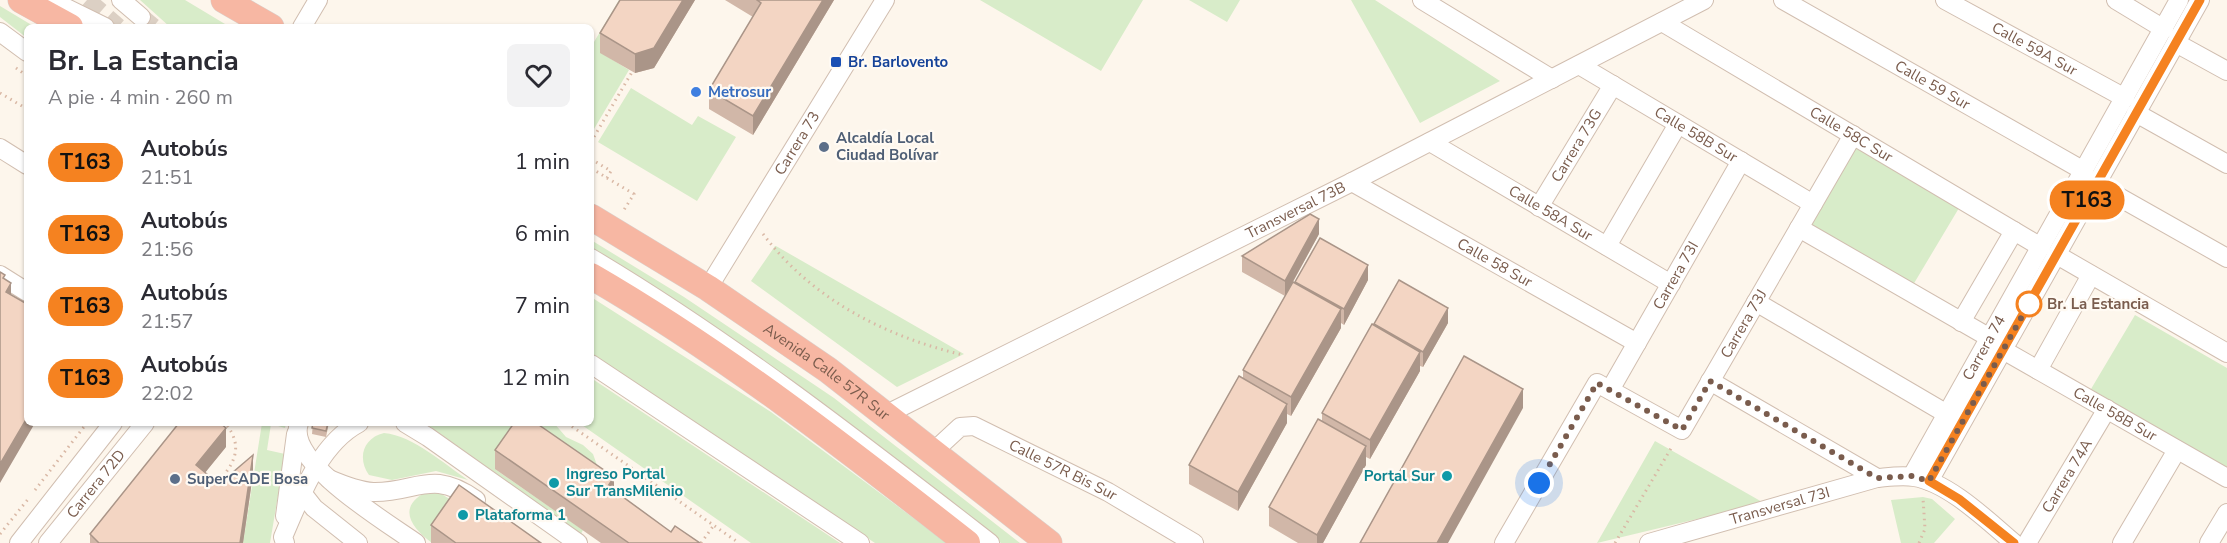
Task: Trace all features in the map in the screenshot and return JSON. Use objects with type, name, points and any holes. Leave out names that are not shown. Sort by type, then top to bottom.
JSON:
[{"type":"highway","points":[[21,0],[65,24]]},
{"type":"highway","points":[[224,0],[266,24]]},
{"type":"highway","name":"Avenida Calle 57R Sur","points":[[594,219],[708,288],[828,370],[1049,543]]},
{"type":"highway","points":[[594,278],[690,337],[851,452],[968,543]]},
{"type":"street","points":[[50,0],[99,24]]},
{"type":"street","points":[[121,0],[141,17],[126,0]]},
{"type":"street","points":[[304,24],[318,0]]},
{"type":"street","name":"Carrera 73","points":[[708,288],[885,0]]},
{"type":"street","points":[[1422,0],[1552,79]]},
{"type":"street","name":"Transversal 73B","points":[[885,415],[1352,182],[1704,0]]},
{"type":"street","name":"Calle 59 Sur","points":[[1783,0],[2084,171]]},
{"type":"street","name":"Calle 59A Sur","points":[[1945,0],[2125,98]]},
{"type":"street","points":[[2116,0],[2164,29]]},
{"type":"street","name":"Carrera 74","points":[[2049,251],[2084,171],[2180,0]]},
{"type":"street","name":"Carrera 74","points":[[1920,478],[2049,251],[2096,184],[2200,0]]},
{"type":"street","name":"Calle 58C Sur","points":[[1662,22],[2014,231],[2227,353]]},
{"type":"street","points":[[0,32],[24,50]]},
{"type":"street","points":[[2176,43],[2227,71]]},
{"type":"street","name":"Calle 58B Sur","points":[[1579,65],[1813,204]]},
{"type":"street","name":"Carrera 73G","points":[[1539,207],[1613,85]]},
{"type":"street","points":[[2136,113],[2227,164]]},
{"type":"street","points":[[1607,246],[1678,124]]},
{"type":"street","name":"Carrera 73J","points":[[1682,430],[1852,135]]},
{"type":"street","name":"Calle 58A Sur","points":[[1430,142],[1671,284]]},
{"type":"street","points":[[0,148],[24,163]]},
{"type":"street","name":"Carrera 73I","points":[[1503,543],[1603,387],[1637,343],[1741,161]]},
{"type":"street","name":"Calle 58 Sur","points":[[1352,182],[1637,343]]},
{"type":"street","points":[[2096,184],[2227,258]]},
{"type":"street","name":"Calle 58B Sur","points":[[1799,228],[1961,322],[2038,370],[2227,478]]},
{"type":"street","points":[[1961,322],[2014,231]]},
{"type":"street","points":[[594,260],[706,331],[790,389],[990,543]]},
{"type":"street","points":[[0,275],[24,290]]},
{"type":"street","points":[[2038,370],[2091,275]]},
{"type":"street","points":[[1756,302],[1947,414]]},
{"type":"street","name":"Carrera 74","points":[[1920,478],[1947,414],[1996,344]]},
{"type":"street","points":[[594,366],[860,543]]},
{"type":"street","points":[[1710,381],[1877,478]]},
{"type":"street","points":[[1603,387],[1682,430]]},
{"type":"street","name":"Carrera 74A","points":[[2027,543],[2107,409]]},
{"type":"street","name":"Carrera 72D","points":[[19,543],[111,426]]},
{"type":"street","name":"Carrera 72D","points":[[55,540],[143,426]]},
{"type":"street","points":[[297,426],[304,453],[323,473],[416,543]]},
{"type":"street","points":[[283,541],[297,426]]},
{"type":"street","points":[[283,541],[302,493],[323,473],[337,440],[355,426]]},
{"type":"street","points":[[410,426],[578,543]]},
{"type":"street","name":"Calle 57R Bis Sur","points":[[933,452],[960,427],[975,426],[1108,492],[1194,543]]},
{"type":"street","points":[[2122,543],[2177,450]]},
{"type":"street","points":[[323,473],[351,488],[374,492],[423,483],[447,485],[468,494],[493,512]]},
{"type":"street","points":[[290,476],[314,508],[358,543]]},
{"type":"street","name":"Transversal 73I","points":[[1649,543],[1877,478],[1920,478]]},
{"type":"street","points":[[1920,478],[1959,499],[2014,543]]},
{"type":"street","points":[[2210,543],[2227,513]]},
{"type":"path","points":[[594,137],[632,72]]},
{"type":"path","points":[[0,93],[24,107]]},
{"type":"path","points":[[594,161],[611,171],[607,178]]},
{"type":"path","points":[[594,170],[634,194]]},
{"type":"path","points":[[751,218],[798,273],[836,303],[866,321],[950,352],[992,362]]},
{"type":"path","points":[[0,534],[85,426]]},
{"type":"path","points":[[208,493],[223,477],[236,455],[234,434],[227,426]]},
{"type":"path","points":[[571,426],[739,543]]},
{"type":"path","points":[[1615,543],[1682,430]]},
{"type":"path","points":[[1919,543],[1925,529],[1920,478]]},
{"type":"path","points":[[701,543],[714,525]]},
{"type":"green space","points":[[140,0],[185,0],[225,24],[167,24]]},
{"type":"green space","points":[[619,0],[631,0],[600,52],[629,70],[594,129],[594,42]]},
{"type":"green space","points":[[980,0],[1143,0],[1101,71]]},
{"type":"green space","points":[[1189,0],[1240,0],[1227,22]]},
{"type":"green space","points":[[1351,0],[1375,0],[1500,81],[1420,123]]},
{"type":"green space","points":[[0,6],[30,24],[24,24],[24,36],[0,17]]},
{"type":"green space","points":[[631,88],[692,125],[698,116],[736,137],[697,201],[598,142]]},
{"type":"green space","points":[[1854,146],[1959,208],[1913,285],[1808,224]]},
{"type":"green space","points":[[594,242],[684,297],[834,398],[1020,543],[1001,543],[811,397],[594,253]]},
{"type":"green space","points":[[775,246],[964,354],[897,387],[751,281]]},
{"type":"green space","points":[[594,299],[771,412],[947,543],[875,543],[594,357]]},
{"type":"green space","points":[[2135,315],[2227,368],[2227,469],[2091,389]]},
{"type":"green space","points":[[594,380],[840,543],[751,543],[583,426],[594,426]]},
{"type":"green space","points":[[262,426],[271,426],[267,450],[285,454],[270,543],[243,543]]},
{"type":"green space","points":[[429,426],[557,426],[566,437],[583,445],[593,454],[598,468],[614,489],[673,543],[495,469],[583,530],[581,534]]},
{"type":"green space","points":[[384,433],[406,439],[417,445],[468,480],[436,471],[392,480],[369,475],[363,462],[364,450],[371,439]]},
{"type":"green space","points":[[1655,441],[1764,503],[1597,543]]},
{"type":"green space","points":[[426,492],[440,493],[459,505],[432,543],[418,531],[410,518],[409,511],[417,498]]},
{"type":"green space","points":[[1923,497],[1932,499],[1955,519],[1934,543],[1901,543],[1891,500]]},
{"type":"building","points":[[620,0],[683,0],[654,48],[635,54],[600,33]]},
{"type":"building","points":[[757,0],[823,0],[753,116],[709,90],[761,3]]},
{"type":"building","points":[[1310,214],[1319,219],[1285,281],[1242,256]]},
{"type":"building","points":[[1320,238],[1368,265],[1344,309],[1295,282]]},
{"type":"building","points":[[0,272],[5,275],[3,278],[11,283],[6,292],[24,302],[24,423],[0,464]]},
{"type":"building","points":[[1399,280],[1448,308],[1423,352],[1374,324]]},
{"type":"building","points":[[1293,282],[1341,309],[1291,397],[1243,370]]},
{"type":"building","points":[[1372,324],[1420,352],[1370,440],[1322,413]]},
{"type":"building","name":"Portal Sur","points":[[1464,356],[1523,389],[1437,543],[1360,543]]},
{"type":"building","points":[[1239,376],[1287,404],[1238,492],[1189,465]]},
{"type":"building","points":[[1318,419],[1366,446],[1317,535],[1269,507]]},
{"type":"building","name":"SuperCADE Bosa","points":[[177,426],[224,426],[226,428],[196,465],[219,484],[253,455],[240,543],[99,543],[90,534]]},
{"type":"building","points":[[312,426],[327,426],[326,431],[312,428]]},
{"type":"building","points":[[512,426],[540,426],[614,477],[608,486],[671,532],[675,526],[700,543],[629,543],[495,450]]},
{"type":"building","points":[[459,485],[541,543],[456,543],[431,525]]},
{"type":"tunnel","points":[[87,0],[115,24]]},
{"type":"tunnel","points":[[141,17],[149,24]]},
{"type":"bus line","name":"T163","points":[[2014,543],[1959,499],[1929,481],[2200,0]]},
{"type":"place","name":"Br. Barlovento","points":[[836,62]]},
{"type":"place","name":"Metrosur","points":[[696,92]]},
{"type":"place","name":"Alcaldía Local Ciudad Bolívar","points":[[824,147]]},
{"type":"place","name":"Br. La Estancia","points":[[2029,304]]},
{"type":"place","name":"Portal Sur","points":[[1447,476]]},
{"type":"place","name":"SuperCADE Bosa","points":[[175,479]]},
{"type":"place","name":"Ingreso Portal Sur TransMilenio","points":[[554,483]]},
{"type":"place","name":"Plataforma 1","points":[[463,515]]},
{"type":"route","points":[[1539,483],[1597,383],[1682,430],[1710,381],[1877,478],[1912,476],[1929,481],[2029,304]]}]
